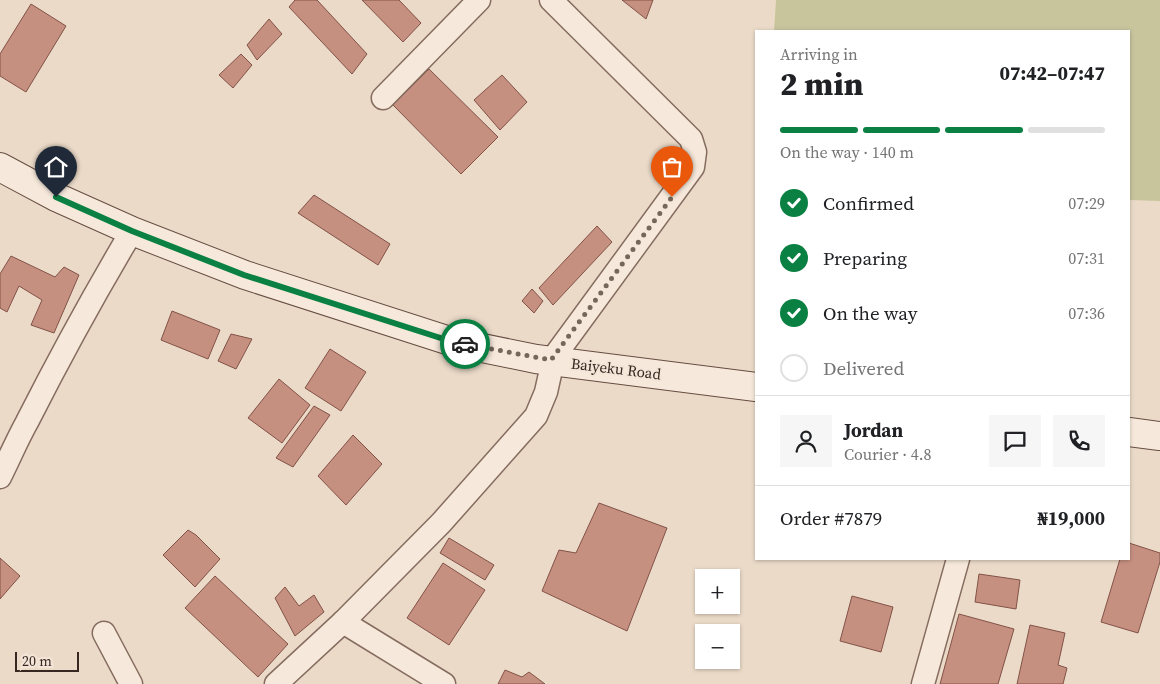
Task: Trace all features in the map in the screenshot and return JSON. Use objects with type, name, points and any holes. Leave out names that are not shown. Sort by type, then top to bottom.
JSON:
[{"type":"main road","name":"Baiyeku Road","points":[[0,167],[56,197],[132,231],[244,275],[453,342],[536,358],[755,387]]},
{"type":"main road","points":[[1130,432],[1160,436]]},
{"type":"street","points":[[383,98],[479,0]]},
{"type":"street","points":[[276,684],[344,622],[441,523],[536,416],[546,392],[551,360],[693,167],[695,152],[691,140],[551,0]]},
{"type":"street","points":[[0,477],[26,423],[91,300],[132,231]]},
{"type":"street","points":[[923,684],[958,560]]},
{"type":"street","points":[[344,622],[444,684]]},
{"type":"street","points":[[104,633],[131,684]]},
{"type":"shaded area","points":[[776,0],[1160,0],[1160,201],[1130,200],[1130,30],[774,30]]},
{"type":"building","points":[[295,0],[317,0],[367,54],[352,74],[289,7]]},
{"type":"building","points":[[362,0],[399,0],[421,23],[403,42]]},
{"type":"building","points":[[622,0],[653,0],[646,19]]},
{"type":"building","points":[[31,4],[66,26],[26,92],[0,76],[0,54]]},
{"type":"building","points":[[269,19],[282,34],[257,60],[247,45]]},
{"type":"building","points":[[241,54],[252,65],[233,88],[219,75]]},
{"type":"building","points":[[429,69],[498,137],[461,174],[393,105]]},
{"type":"building","points":[[502,75],[527,102],[500,130],[474,100]]},
{"type":"building","points":[[314,195],[390,244],[378,265],[298,213]]},
{"type":"building","points":[[597,226],[612,242],[553,305],[539,288]]},
{"type":"building","points":[[11,256],[55,277],[64,267],[79,275],[54,333],[31,325],[42,300],[19,286],[7,312],[0,308],[0,274]]},
{"type":"building","points":[[532,289],[543,301],[534,313],[522,301]]},
{"type":"building","points":[[172,311],[220,330],[208,359],[161,340]]},
{"type":"building","points":[[231,334],[252,339],[236,369],[218,361]]},
{"type":"building","points":[[330,349],[366,372],[341,411],[305,388]]},
{"type":"building","points":[[279,379],[310,405],[282,443],[248,418]]},
{"type":"building","points":[[314,406],[330,415],[293,467],[276,458]]},
{"type":"building","points":[[353,435],[382,464],[346,505],[318,476]]},
{"type":"building","points":[[599,503],[667,528],[627,631],[542,591],[559,550],[576,553]]},
{"type":"building","points":[[188,530],[196,535],[220,559],[195,587],[163,555]]},
{"type":"building","points":[[449,538],[494,565],[485,580],[440,553]]},
{"type":"building","points":[[1130,543],[1160,553],[1160,562],[1138,633],[1101,622],[1120,560],[1130,560]]},
{"type":"building","points":[[0,558],[20,576],[0,599]]},
{"type":"building","points":[[443,563],[485,590],[449,645],[407,618]]},
{"type":"building","points":[[979,574],[1020,580],[1016,609],[975,602]]},
{"type":"building","points":[[215,576],[288,644],[258,677],[185,608]]},
{"type":"building","points":[[285,587],[299,606],[314,595],[324,612],[295,636],[275,598]]},
{"type":"building","points":[[852,596],[893,607],[881,652],[840,641]]},
{"type":"building","points":[[959,614],[1014,629],[998,684],[940,684]]},
{"type":"building","points":[[1030,625],[1065,633],[1058,665],[1067,668],[1063,684],[1017,684]]},
{"type":"building","points":[[505,670],[522,677],[529,672],[545,684],[498,684]]},
{"type":"way so far","points":[[465,344],[551,360],[672,197]]},
{"type":"route","points":[[56,197],[132,231],[244,275],[453,342],[465,344]]}]
